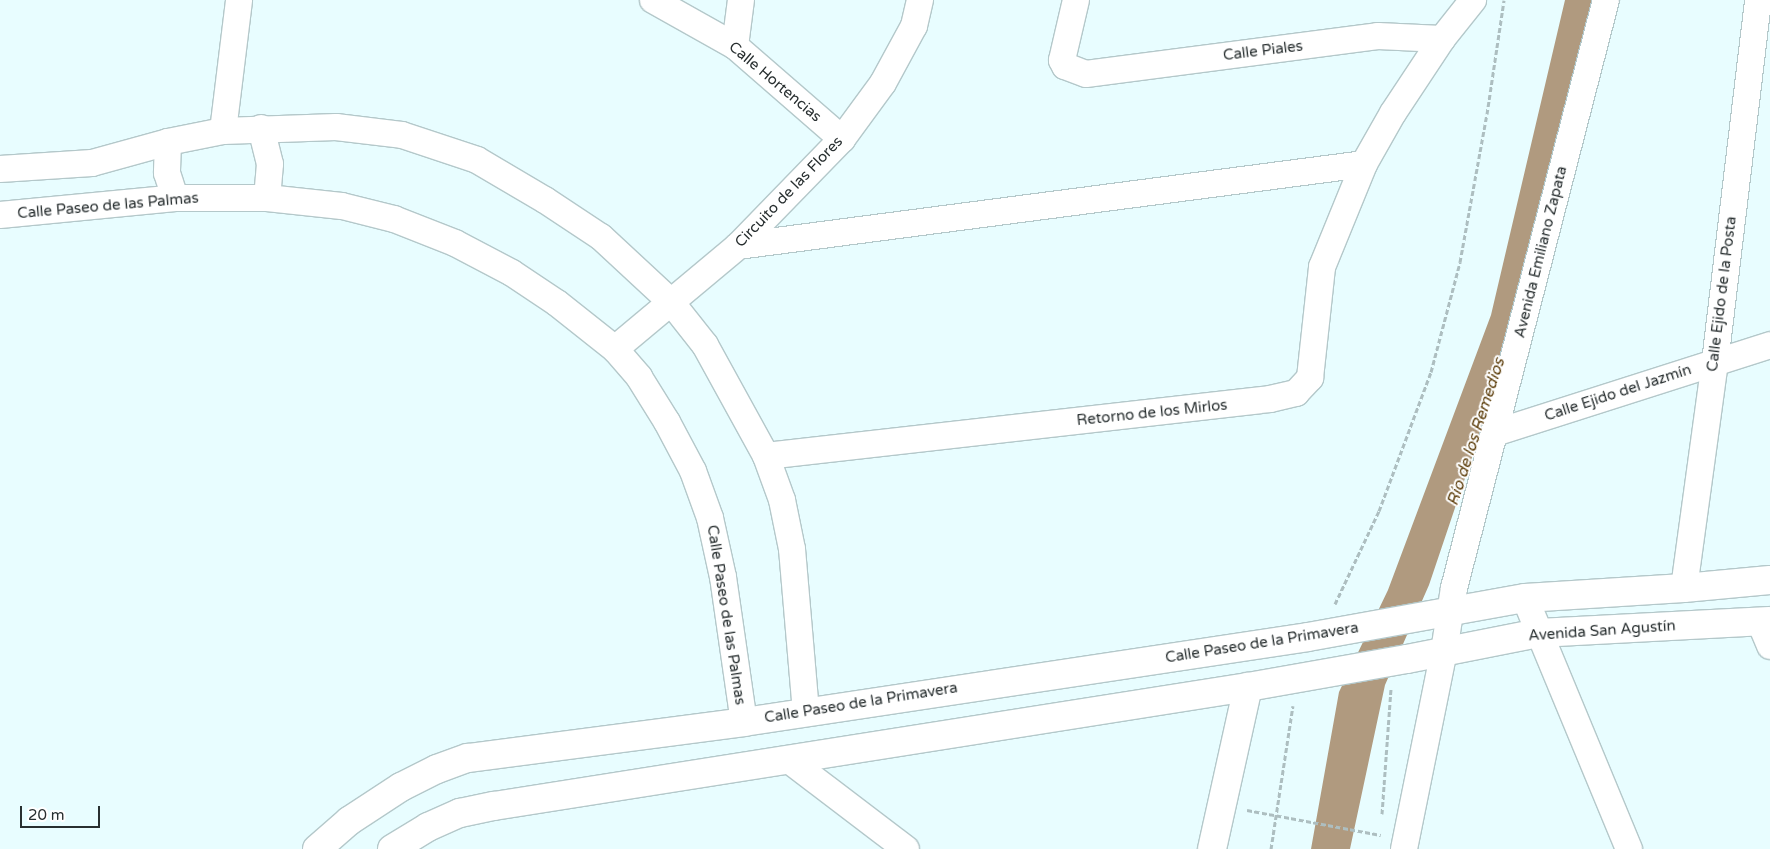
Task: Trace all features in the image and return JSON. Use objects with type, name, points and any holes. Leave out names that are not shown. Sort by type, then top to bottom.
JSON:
[{"type":"street","points":[[223,131],[239,0]]},
{"type":"street","name":"Calle Hortencias","points":[[653,0],[735,46],[842,139]]},
{"type":"street","points":[[735,46],[741,0]]},
{"type":"street","name":"Circuito de las Flores","points":[[615,349],[738,246],[842,139],[883,83],[914,26],[920,0]]},
{"type":"street","name":"Calle Piales","points":[[1076,0],[1062,60],[1065,66],[1086,74],[1378,36],[1442,39]]},
{"type":"street","name":"Retorno de los Mirlos","points":[[766,456],[1270,399],[1296,393],[1310,378],[1322,267],[1364,164],[1393,113],[1442,39],[1473,0]]},
{"type":"street","name":"Avenida Emiliano Zapata","points":[[1404,849],[1444,651],[1440,612],[1454,588],[1606,0]]},
{"type":"street","name":"Calle Ejido de la Posta","points":[[1684,588],[1715,362],[1758,0]]},
{"type":"street","points":[[0,169],[92,163],[168,142],[223,131],[261,128],[336,127],[402,136],[477,160],[545,200],[601,237],[671,302],[705,345],[766,456],[782,500],[792,549],[806,711]]},
{"type":"street","points":[[261,128],[270,164],[268,198]]},
{"type":"street","points":[[168,142],[167,173],[175,198]]},
{"type":"street","points":[[738,246],[1364,164]]},
{"type":"street","name":"Calle Paseo de las Palmas","points":[[0,215],[175,198],[268,198],[342,206],[394,219],[455,243],[512,273],[556,303],[615,349],[639,378],[668,422],[692,471],[710,518],[722,577],[744,722]]},
{"type":"street","name":"Calle Ejido del Jazmín","points":[[1495,434],[1770,345]]},
{"type":"street","points":[[1440,612],[1525,598],[1684,588],[1770,580]]},
{"type":"street","points":[[1525,598],[1629,849]]},
{"type":"street","name":"Calle Paseo de la Primavera","points":[[317,849],[349,822],[401,787],[437,769],[468,758],[744,722],[806,711],[1317,635],[1440,612]]},
{"type":"street","name":"Avenida San Agustín","points":[[1302,677],[1407,659],[1538,632],[1767,630]]},
{"type":"street","points":[[392,849],[428,827],[460,814],[477,810],[1302,677]]},
{"type":"street","points":[[1212,849],[1248,686]]},
{"type":"street","points":[[789,760],[906,849]]},
{"type":"path","points":[[1317,635],[1336,603],[1379,510],[1431,372],[1460,262],[1487,114],[1504,0]]},
{"type":"path","points":[[1271,849],[1302,677]]},
{"type":"path","points":[[1382,815],[1392,682]]},
{"type":"path","points":[[1222,806],[1364,831]]},
{"type":"path","points":[[1379,842],[1381,825]]},
{"type":"water","name":"Río de los Remedios","points":[[1565,0],[1595,0],[1517,324],[1429,585],[1385,685],[1350,849],[1311,849],[1339,692],[1388,590],[1491,315]]}]
